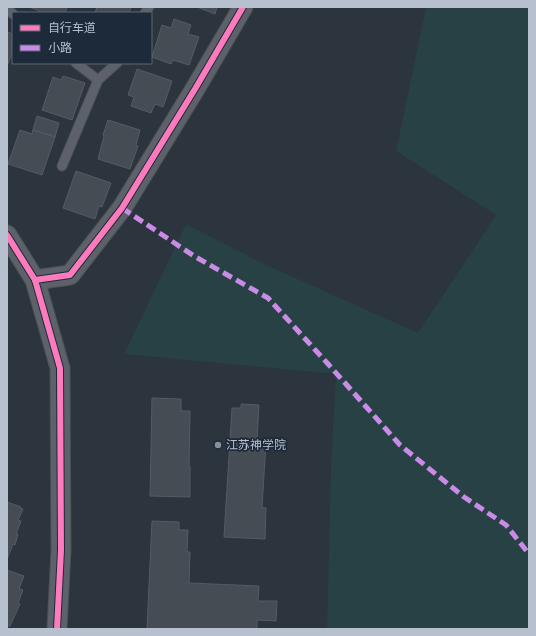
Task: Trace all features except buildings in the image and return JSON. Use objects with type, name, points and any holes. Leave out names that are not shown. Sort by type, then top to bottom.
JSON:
[{"type":"street","points":[[35,280],[70,275],[122,208],[243,7]]},
{"type":"street","points":[[7,235],[35,280],[60,368],[62,550],[57,629]]},
{"type":"lane","points":[[77,64],[98,80]]},
{"type":"lane","points":[[62,166],[98,80],[116,64]]},
{"type":"green space","points":[[426,7],[529,7],[529,629],[327,629],[331,465],[336,374],[124,354],[186,224],[262,263],[418,333],[496,215],[396,151]]},
{"type":"marked path","points":[[122,208],[194,256],[268,298],[400,445],[464,497],[506,525],[529,554]]},
{"type":"cycle path","points":[[35,280],[70,275],[122,208],[243,7]]},
{"type":"cycle path","points":[[7,235],[35,280],[60,368],[61,550],[57,629]]},
{"type":"place","name":"江苏神学院","points":[[218,445]]}]
